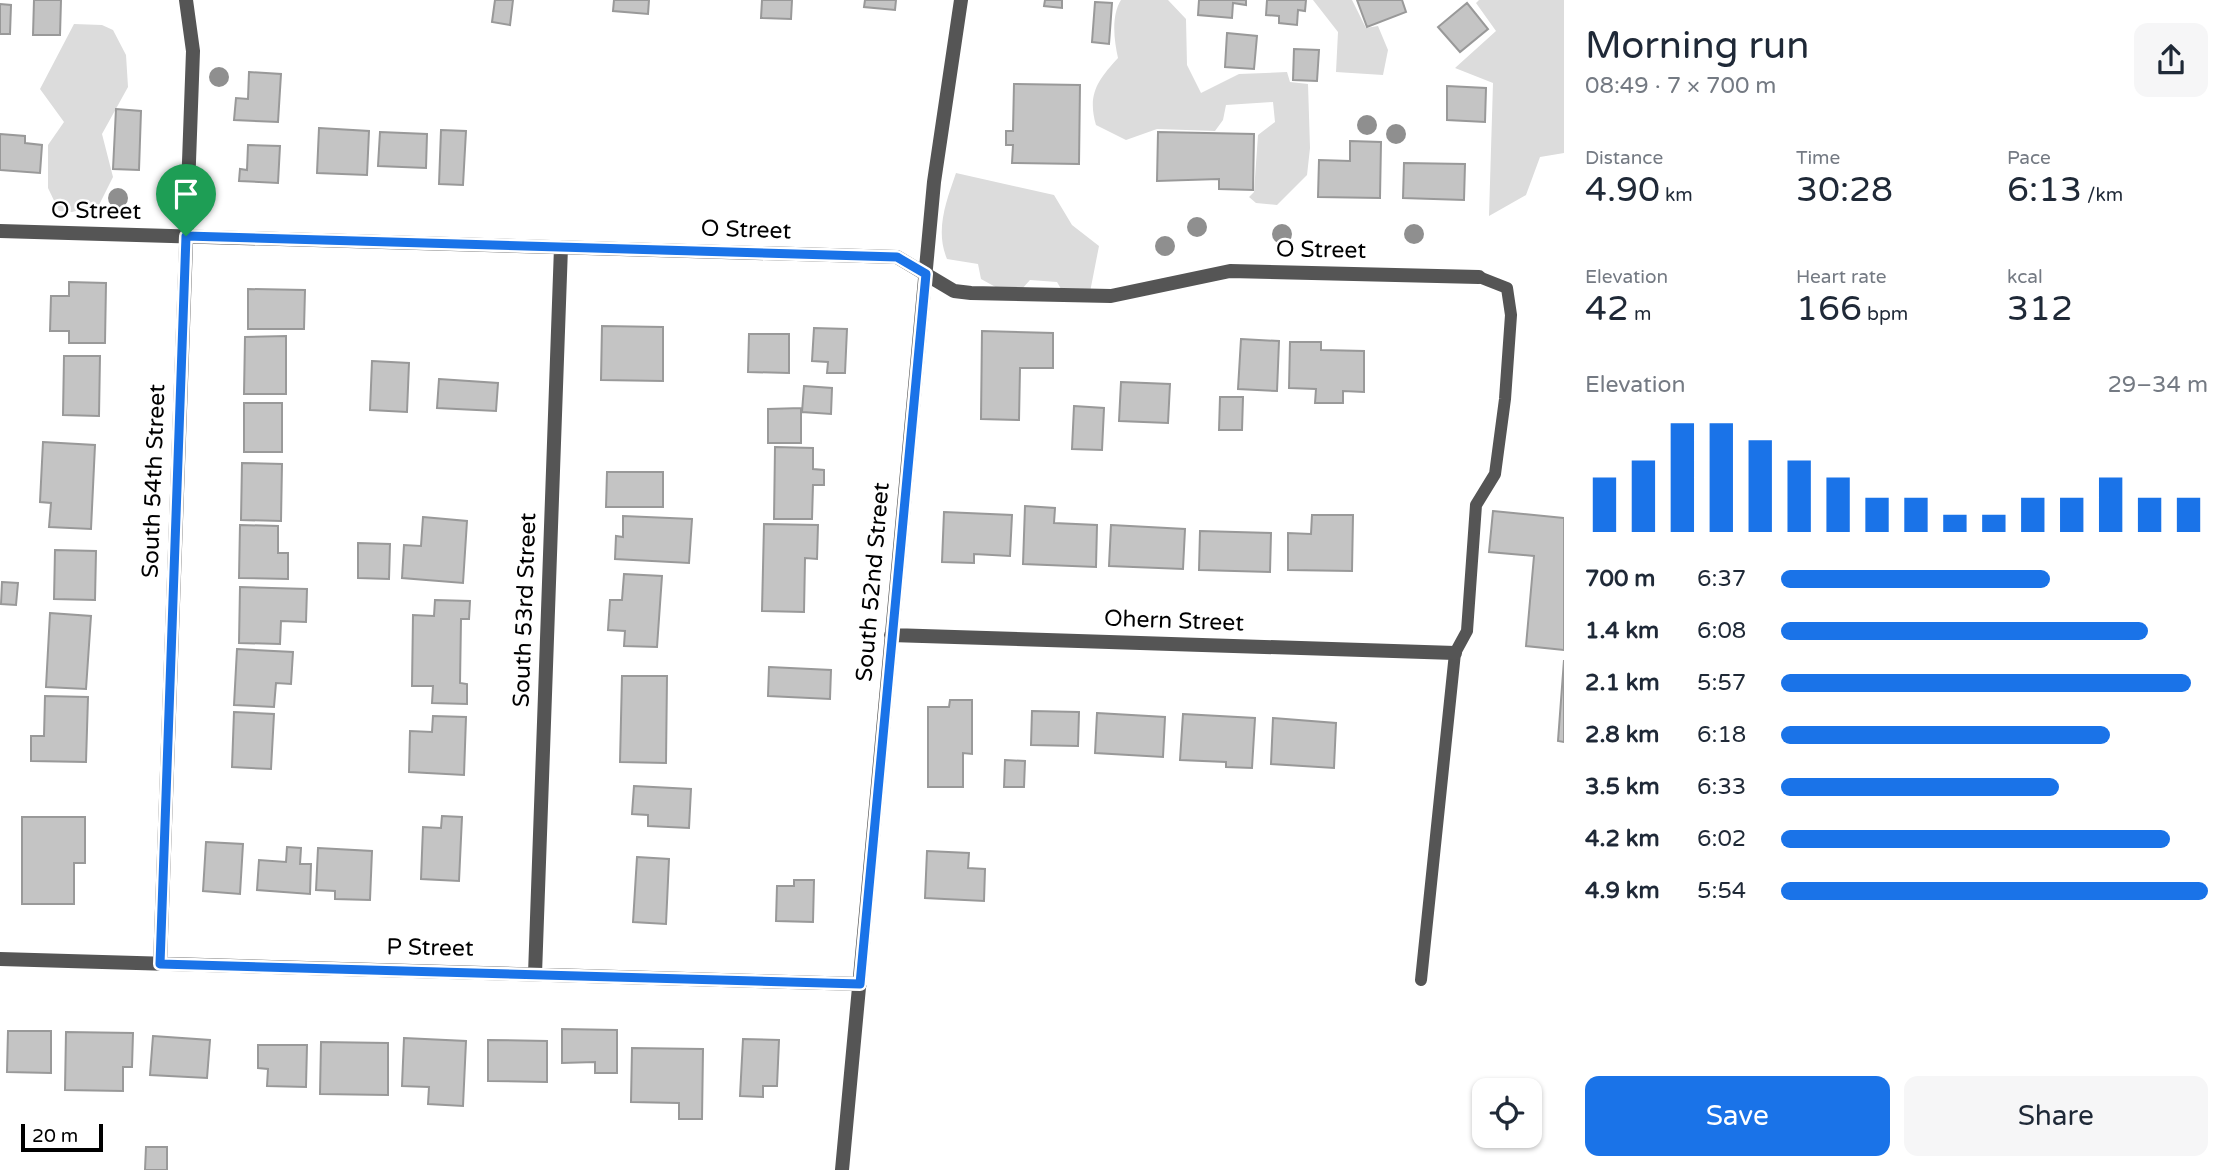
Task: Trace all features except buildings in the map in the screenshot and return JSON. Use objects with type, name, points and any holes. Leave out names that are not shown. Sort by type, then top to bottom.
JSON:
[{"type":"street","name":"South 54th Street","points":[[160,964],[193,51],[186,0]]},
{"type":"street","name":"South 52nd Street","points":[[842,1170],[934,182],[961,0]]},
{"type":"street","name":"O Street","points":[[0,231],[897,257],[954,292],[1087,298],[1130,293],[1195,276],[1230,271],[1479,277]]},
{"type":"street","name":"South 53rd Street","points":[[535,974],[561,247]]},
{"type":"street","name":"Ohern Street","points":[[891,635],[1455,653]]},
{"type":"street","name":"P Street","points":[[0,959],[860,984]]},
{"type":"lane","points":[[1421,980],[1455,653],[1467,631],[1476,505],[1495,474],[1505,399],[1511,316],[1507,288],[1479,277]]},
{"type":"shaded area","points":[[1121,0],[1168,0],[1186,19],[1187,65],[1201,93],[1239,74],[1287,72],[1290,82],[1308,84],[1310,148],[1307,175],[1277,205],[1256,203],[1249,197],[1254,192],[1258,135],[1275,122],[1273,102],[1226,105],[1223,120],[1215,131],[1157,129],[1126,140],[1096,125],[1093,105],[1096,88],[1118,58],[1115,21]]},
{"type":"shaded area","points":[[1313,0],[1352,0],[1366,28],[1378,26],[1388,50],[1383,75],[1336,72],[1338,32]]},
{"type":"shaded area","points":[[1479,0],[1564,0],[1564,153],[1540,157],[1526,195],[1489,216],[1493,83],[1455,68],[1496,31],[1476,3]]},
{"type":"shaded area","points":[[74,24],[102,25],[113,30],[126,55],[128,87],[102,134],[113,177],[99,205],[72,212],[59,211],[48,188],[48,145],[64,122],[40,89]]},
{"type":"shaded area","points":[[956,173],[1054,195],[1072,225],[1099,246],[1090,292],[1064,294],[1057,282],[1030,280],[1021,290],[1001,290],[981,279],[978,264],[947,259],[942,227]]},
{"type":"route","points":[[186,236],[897,257],[926,274],[860,984],[160,964],[186,236]]}]
